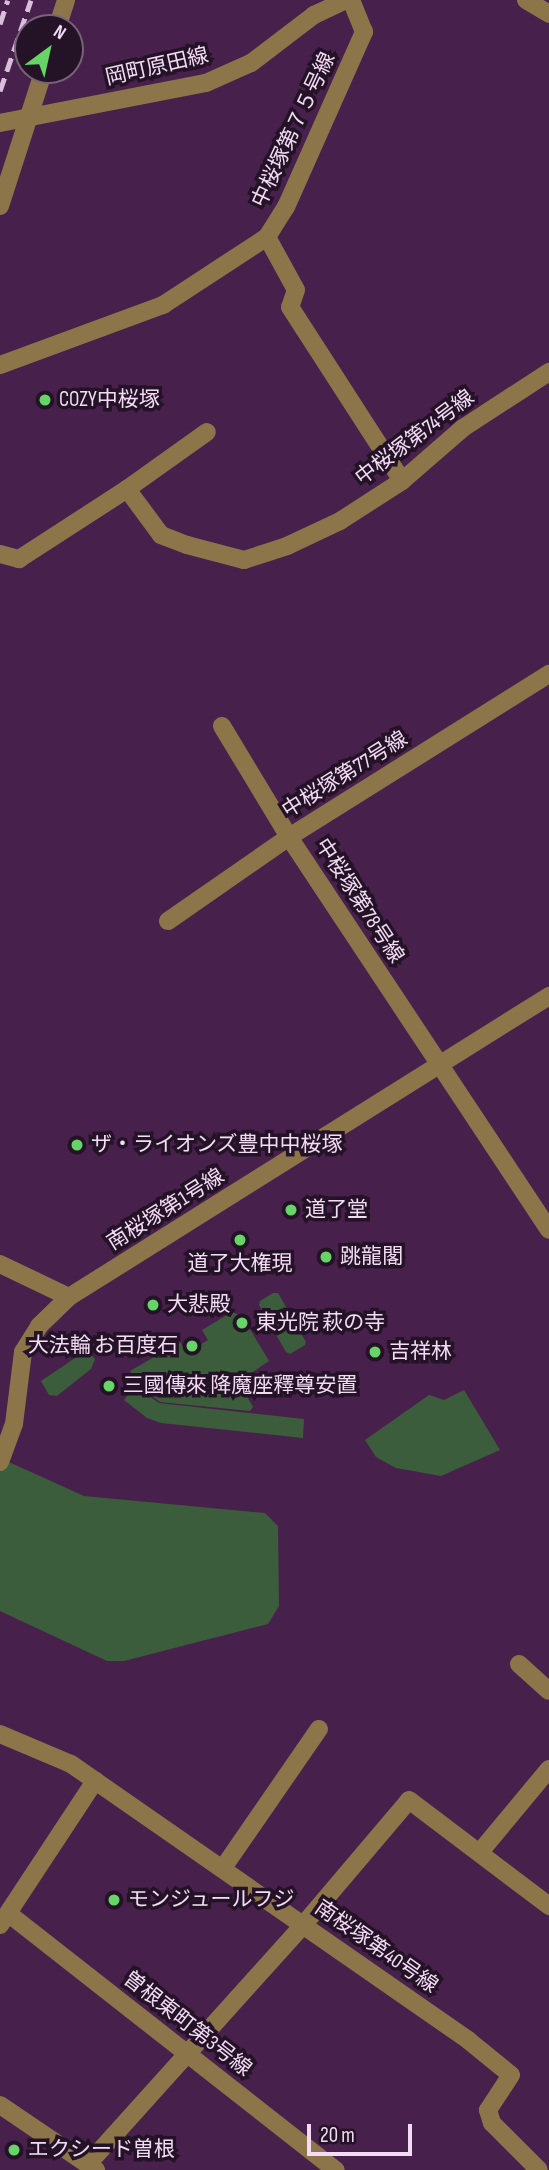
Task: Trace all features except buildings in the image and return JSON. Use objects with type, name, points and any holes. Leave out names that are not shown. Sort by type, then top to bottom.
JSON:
[{"type":"street","name":"岡町原田線","points":[[0,123],[205,83],[251,63],[314,15],[346,0]]},
{"type":"street","name":"中桜塚第７５号線","points":[[0,365],[163,305],[267,237],[286,207],[365,32],[351,0]]},
{"type":"street","points":[[526,0],[549,14]]},
{"type":"street","points":[[0,206],[40,84]]},
{"type":"street","points":[[267,237],[296,290],[290,307],[402,481]]},
{"type":"street","name":"中桜塚第74号線","points":[[127,489],[162,535],[187,545],[244,560],[287,546],[340,521],[402,481],[463,428],[549,372]]},
{"type":"street","points":[[0,554],[19,559],[127,489],[207,432]]},
{"type":"street","name":"中桜塚第77号線","points":[[169,921],[289,837],[549,674]]},
{"type":"street","name":"中桜塚第78号線","points":[[222,726],[289,837],[549,1230]]},
{"type":"street","name":"南桜塚第1号線","points":[[0,1461],[14,1424],[23,1352],[39,1326],[69,1297],[438,1063],[549,996]]},
{"type":"street","points":[[0,1264],[69,1297]]},
{"type":"street","points":[[519,1664],[549,1691]]},
{"type":"street","points":[[223,1868],[319,1728]]},
{"type":"street","name":"南桜塚第40号線","points":[[0,1734],[71,1765],[468,2040],[511,2075],[488,2110],[492,2123],[539,2170]]},
{"type":"street","points":[[480,1852],[549,1769]]},
{"type":"street","points":[[4,1920],[95,1782]]},
{"type":"street","points":[[0,2105],[92,2167],[409,1800],[549,1906]]},
{"type":"street","name":"曽根東町第3号線","points":[[4,1920],[188,2053],[336,2170]]},
{"type":"green space","points":[[278,1293],[306,1342],[290,1354],[286,1352],[259,1305],[260,1301]]},
{"type":"green space","points":[[232,1312],[242,1316],[269,1361],[241,1380],[240,1384],[253,1407],[250,1411],[160,1402],[137,1385],[130,1371],[180,1342],[187,1353],[208,1340],[202,1330]]},
{"type":"green space","points":[[87,1350],[95,1359],[91,1369],[57,1396],[49,1395],[41,1381]]},
{"type":"green space","points":[[135,1386],[159,1403],[304,1419],[303,1438],[161,1423],[147,1418],[124,1400]]},
{"type":"green space","points":[[464,1390],[500,1450],[441,1476],[396,1468],[376,1457],[365,1440],[429,1395],[444,1400]]},
{"type":"green space","points":[[0,1458],[84,1496],[265,1513],[278,1526],[279,1606],[268,1624],[124,1661],[107,1661],[0,1611]]},
{"type":"railway","points":[[0,24],[8,0]]},
{"type":"railway","points":[[0,91],[31,0]]},
{"type":"place","name":"COZY中桜塚","points":[[45,400]]},
{"type":"place","name":"ザ・ライオンズ豊中中桜塚","points":[[77,1145]]},
{"type":"place","name":"道了堂","points":[[291,1210]]},
{"type":"place","name":"道了大権現","points":[[240,1240]]},
{"type":"place","name":"跳龍閣","points":[[326,1257]]},
{"type":"place","name":"大悲殿","points":[[153,1305]]},
{"type":"place","name":"東光院 萩の寺","points":[[242,1323]]},
{"type":"place","name":"大法輪 お百度石","points":[[192,1346]]},
{"type":"place","name":"吉祥林","points":[[375,1352]]},
{"type":"place","name":"三國傳來 降魔座釋尊安置","points":[[109,1386]]},
{"type":"place","name":"モンジュールフジ","points":[[114,1900]]},
{"type":"place","name":"エクシード曽根","points":[[14,2150]]}]
